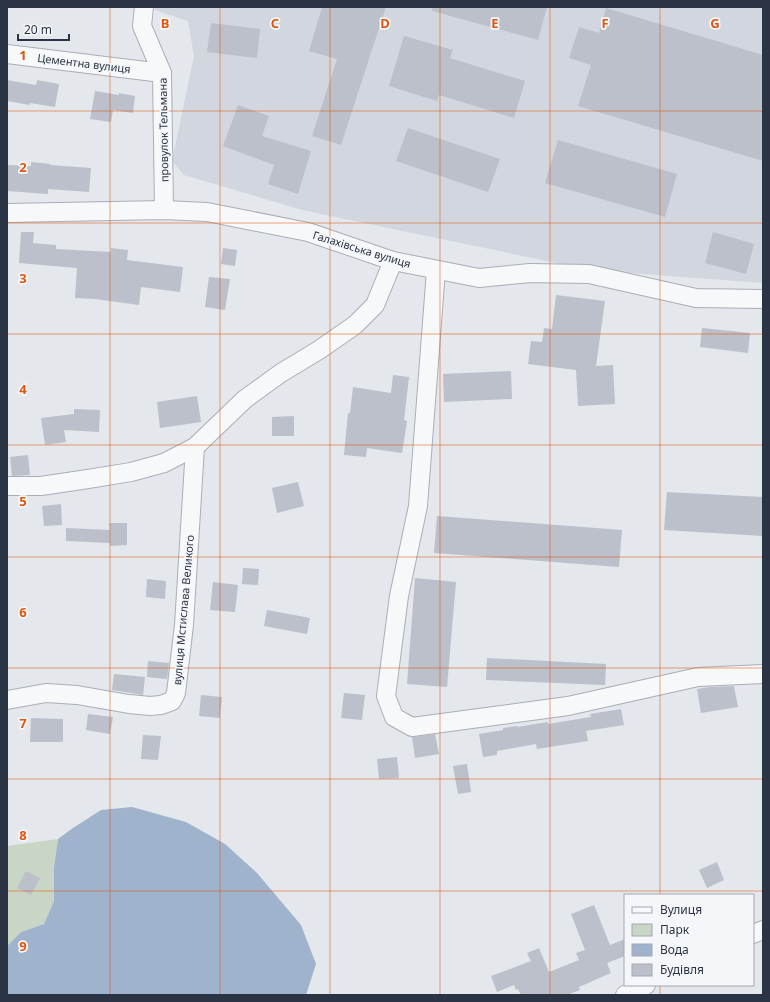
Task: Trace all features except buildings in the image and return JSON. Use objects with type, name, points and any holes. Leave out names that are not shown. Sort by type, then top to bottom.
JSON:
[{"type":"street","name":"провулок Тельмана","points":[[144,7],[142,26],[162,73],[164,210]]},
{"type":"street","name":"Цементна вулиця","points":[[7,54],[162,73]]},
{"type":"street","name":"Галахівська вулиця","points":[[7,213],[164,210],[207,212],[308,232],[393,261],[479,278],[530,273],[589,274],[696,298],[763,299]]},
{"type":"street","points":[[7,486],[42,486],[131,472],[164,463],[196,447],[245,399],[281,373],[319,350],[355,325],[375,305],[393,261]]},
{"type":"street","points":[[436,270],[418,506],[398,596],[386,696],[394,717],[412,727],[568,706],[698,677],[763,674]]},
{"type":"street","name":"вулиця Мстислава Великого","points":[[7,700],[46,694],[77,695],[150,706],[162,705],[172,701],[176,693],[184,624],[196,447]]},
{"type":"street","points":[[625,995],[644,986]]},
{"type":"shaded area","points":[[155,7],[763,7],[763,283],[590,270],[302,210],[184,175],[172,161],[194,56],[188,21],[155,10]]},
{"type":"green space","points":[[58,839],[54,867],[54,901],[44,924],[21,932],[7,946],[7,846]]},
{"type":"water","points":[[132,807],[186,822],[225,844],[257,873],[301,925],[316,964],[306,995],[7,995],[7,946],[21,932],[44,924],[54,901],[54,867],[58,839],[101,810]]}]
